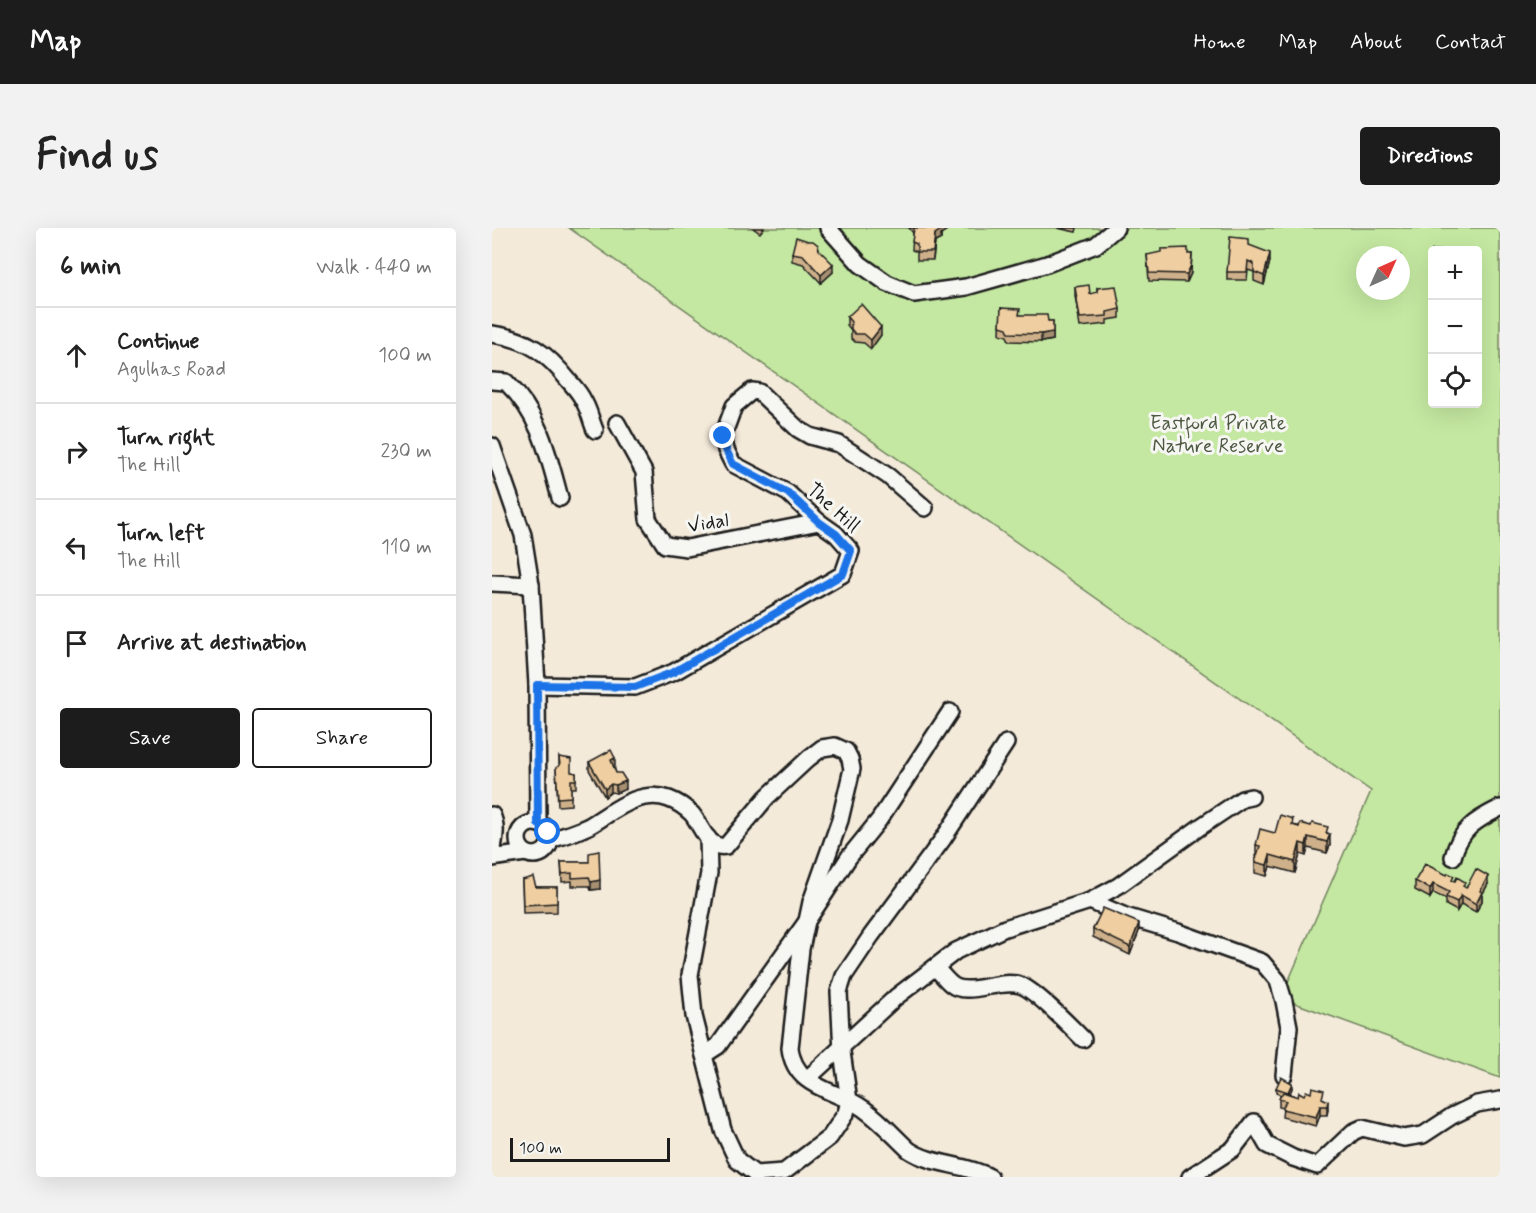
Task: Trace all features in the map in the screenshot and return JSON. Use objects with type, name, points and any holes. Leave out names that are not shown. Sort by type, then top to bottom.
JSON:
[{"type":"street","points":[[828,228],[861,264],[887,283],[914,294],[966,287],[1047,264],[1096,245],[1116,228]]},
{"type":"street","points":[[492,334],[529,343],[545,354],[584,400],[595,430]]},
{"type":"street","points":[[492,381],[506,382],[532,413],[545,442],[560,498]]},
{"type":"street","name":"The Hill","points":[[537,685],[635,687],[674,672],[843,574],[851,551],[836,534],[819,522],[788,493],[733,464],[726,450],[723,436],[734,406],[752,391],[759,392],[798,429],[810,436],[839,444],[888,476],[925,508]]},
{"type":"street","name":"Vidal","points":[[617,423],[644,472],[648,519],[665,545],[687,548],[819,522]]},
{"type":"street","points":[[492,446],[524,534],[531,585],[537,685],[538,824]]},
{"type":"street","points":[[492,583],[531,585]]},
{"type":"street","points":[[704,1055],[718,1046],[807,921],[849,857],[879,820],[950,712]]},
{"type":"street","points":[[708,838],[709,873],[690,975],[694,1016],[723,1130],[737,1160],[755,1174],[784,1172],[830,1137],[846,1113],[849,1101],[842,1047],[839,993],[844,976],[943,839],[1006,743]]},
{"type":"street","points":[[550,840],[572,834],[631,800],[645,796],[659,796],[681,805],[698,822],[713,844],[721,848],[726,846],[766,797],[809,758],[822,748],[836,746],[846,751],[852,769],[840,820],[811,902],[801,949],[790,1048],[791,1061],[807,1079],[865,1110],[917,1155],[967,1168],[990,1177]]},
{"type":"street","points":[[807,1079],[896,997],[956,951],[1005,928],[1090,901],[1118,886],[1200,827],[1242,799],[1251,796]]},
{"type":"street","points":[[1453,857],[1457,841],[1467,830],[1480,818],[1500,808]]},
{"type":"street","points":[[521,830],[493,825],[492,856],[525,852],[541,854],[549,846],[550,840],[548,832],[538,824],[528,824],[521,830],[519,845],[525,852]]},
{"type":"street","points":[[1090,901],[1125,916],[1262,962],[1278,981],[1286,1010],[1289,1027],[1284,1075]]},
{"type":"street","points":[[935,967],[953,986],[972,989],[999,984],[1020,985],[1037,997],[1083,1039]]},
{"type":"street","points":[[1190,1177],[1233,1149],[1254,1122],[1267,1145],[1293,1158],[1317,1166],[1353,1132],[1362,1128],[1404,1138],[1423,1135],[1452,1116],[1477,1104],[1500,1100]]},
{"type":"green space","name":"Eastford Private Nature Reserve","points":[[569,228],[1500,228],[1500,1078],[1281,998],[1371,791]]},
{"type":"building","points":[[914,228],[940,228],[941,230],[935,234],[933,252],[917,252],[917,244],[912,242]]},
{"type":"building","points":[[796,237],[813,241],[833,264],[821,275],[803,255],[792,253]]},
{"type":"building","points":[[1230,237],[1249,239],[1249,245],[1270,253],[1264,276],[1254,272],[1254,264],[1248,261],[1247,272],[1227,272]]},
{"type":"building","points":[[1188,248],[1188,254],[1192,254],[1187,274],[1149,273],[1147,255],[1161,252],[1161,249]]},
{"type":"building","points":[[1089,285],[1090,294],[1098,292],[1097,288],[1116,286],[1120,309],[1107,312],[1107,316],[1080,318],[1075,287]]},
{"type":"building","points":[[861,304],[881,327],[871,340],[864,334],[855,334],[847,317]]},
{"type":"building","points":[[1001,308],[1020,309],[1019,315],[1047,315],[1048,321],[1053,321],[1053,332],[1009,333],[1007,328],[1000,326]]},
{"type":"building","points":[[611,750],[615,758],[611,760],[616,773],[621,773],[626,781],[616,785],[611,784],[605,789],[589,762]]},
{"type":"building","points":[[559,757],[571,759],[571,772],[576,773],[576,780],[571,780],[571,797],[558,798],[556,768],[560,765]]},
{"type":"building","points":[[1280,815],[1293,819],[1292,825],[1299,827],[1300,823],[1311,826],[1312,823],[1328,827],[1326,833],[1330,834],[1327,842],[1308,837],[1306,845],[1300,843],[1295,862],[1270,855],[1267,865],[1255,862],[1260,846],[1256,845],[1260,829],[1275,833]]},
{"type":"building","points":[[599,851],[600,880],[591,882],[589,877],[572,878],[572,873],[562,874],[561,862],[589,862],[589,853]]},
{"type":"building","points":[[1425,864],[1454,876],[1452,880],[1455,881],[1457,877],[1465,882],[1463,886],[1466,888],[1476,869],[1488,876],[1476,904],[1461,895],[1457,902],[1446,897],[1449,892],[1433,884],[1430,889],[1415,881]]},
{"type":"building","points":[[533,877],[536,887],[557,887],[557,903],[523,905],[522,880]]},
{"type":"building","points":[[1103,908],[1139,923],[1130,947],[1093,929]]},
{"type":"building","points":[[1281,1077],[1292,1083],[1288,1092],[1276,1088]]},
{"type":"building","points":[[1312,1087],[1324,1090],[1322,1098],[1328,1101],[1327,1106],[1320,1106],[1316,1117],[1282,1109],[1286,1101],[1279,1099],[1283,1092],[1298,1097],[1299,1092],[1304,1095],[1306,1091],[1311,1093]]},
{"type":"route","points":[[548,832],[546,828],[538,824],[537,685],[635,687],[674,672],[843,574],[851,551],[836,534],[819,522],[788,493],[733,464],[726,450],[723,436]]}]
